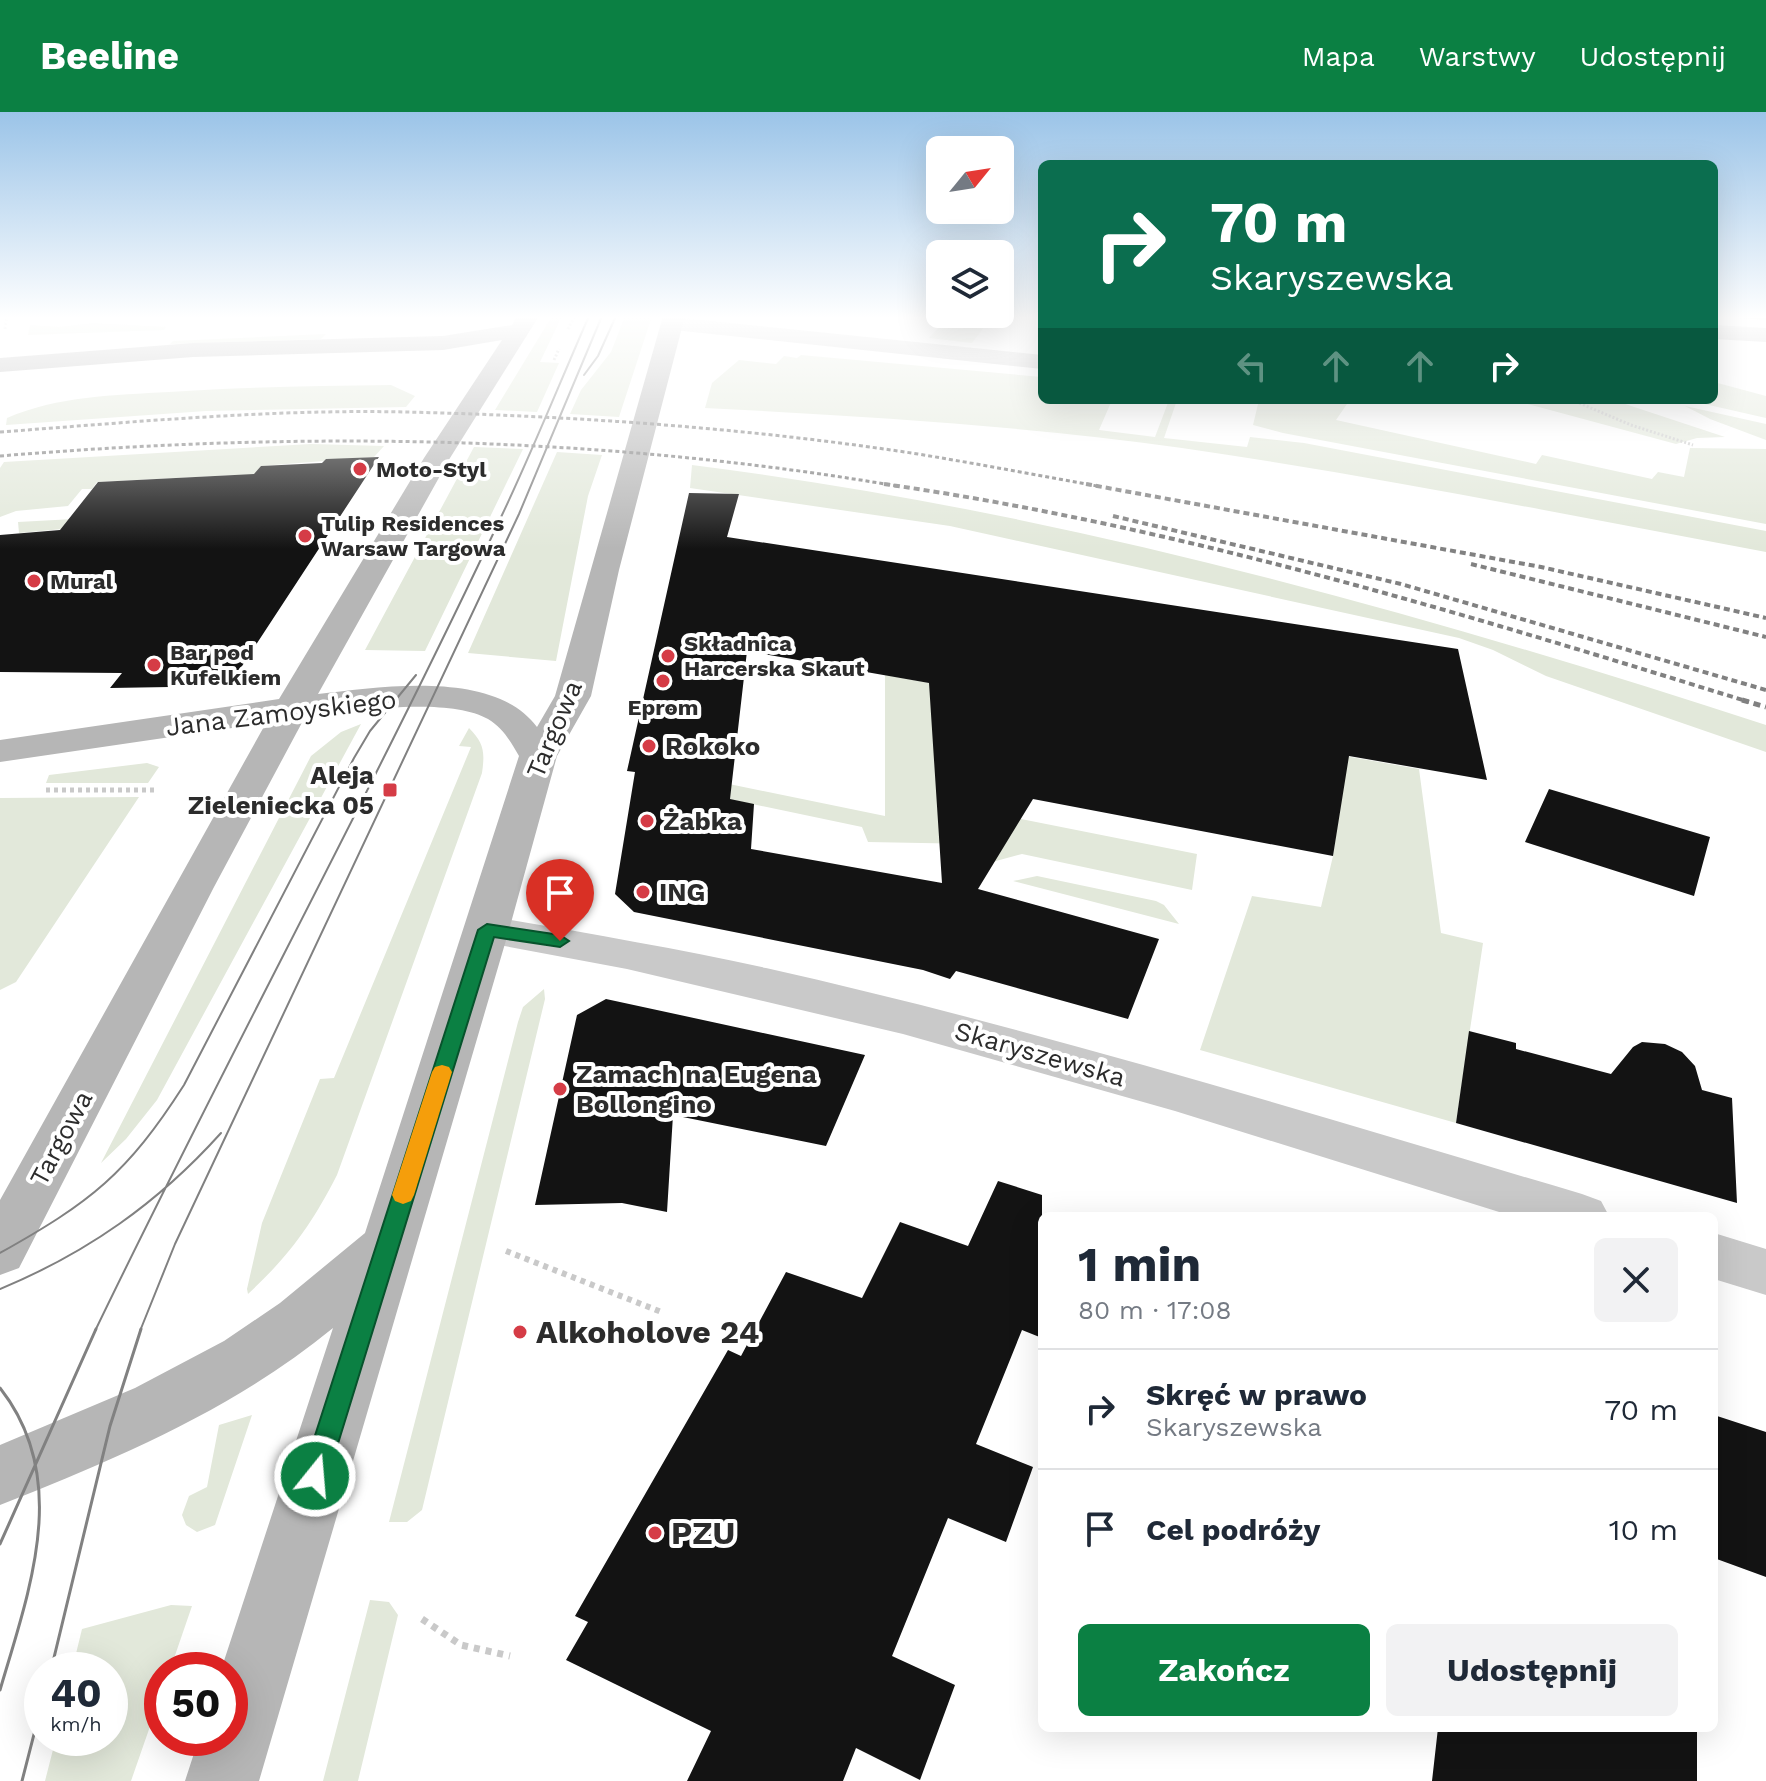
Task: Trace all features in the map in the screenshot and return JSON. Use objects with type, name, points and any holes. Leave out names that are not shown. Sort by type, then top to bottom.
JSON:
[{"type":"main road","name":"Targowa","points":[[0,1252],[193,887],[292,708],[477,394]]},
{"type":"main road","name":"Targowa","points":[[222,1781],[487,930],[538,756],[573,696],[653,394]]},
{"type":"main road","name":"Jana Zamoyskiego","points":[[0,751],[292,708],[398,698],[468,699],[493,707],[515,719],[538,756]]},
{"type":"main road","points":[[0,1475],[190,1390],[244,1360],[314,1312],[386,1247]]},
{"type":"street","name":"Skaryszewska","points":[[487,930],[582,945],[804,992],[1013,1044],[1569,1212]]},
{"type":"street","points":[[1718,1257],[1766,1272]]},
{"type":"path","points":[[1581,404],[1631,425],[1693,445]]},
{"type":"path","points":[[44,790],[157,790]]},
{"type":"path","points":[[506,1251],[664,1313]]},
{"type":"path","points":[[422,1619],[461,1645],[510,1656]]},
{"type":"shaded area","points":[[128,394],[415,396],[406,407],[206,411],[6,425],[7,418],[46,405]]},
{"type":"shaded area","points":[[505,394],[545,394],[537,412],[495,410]]},
{"type":"shaded area","points":[[579,394],[627,394],[619,417],[570,414]]},
{"type":"shaded area","points":[[709,394],[1038,394],[1038,404],[1110,404],[1099,430],[1155,437],[1167,404],[1176,404],[1164,438],[1247,447],[1250,437],[1304,443],[1766,531],[1766,552],[1401,484],[1182,448],[944,423],[705,408]]},
{"type":"shaded area","points":[[1718,394],[1758,394],[1766,396],[1766,418],[1705,404],[1718,404]]},
{"type":"shaded area","points":[[1258,404],[1347,404],[1336,420],[1536,464],[1542,455],[1652,479],[1658,472],[1684,477],[1690,448],[1766,449],[1766,524],[1283,433],[1253,425]]},
{"type":"shaded area","points":[[1528,404],[1625,404],[1725,437],[1697,438],[1676,444]]},
{"type":"shaded area","points":[[1685,406],[1766,424],[1766,440],[1710,419]]},
{"type":"shaded area","points":[[311,444],[384,446],[374,457],[261,466],[226,514],[19,533],[18,522],[185,513],[216,507],[235,475],[97,482],[92,489],[82,489],[68,506],[16,511],[0,517],[0,468],[4,462]]},
{"type":"shaded area","points":[[474,447],[523,449],[425,651],[365,650]]},
{"type":"shaded area","points":[[557,452],[602,455],[588,496],[556,661],[468,653]]},
{"type":"shaded area","points":[[692,465],[829,485],[1101,537],[1369,605],[1766,725],[1766,752],[1546,676],[1493,650],[1459,638],[950,526],[690,488]]},
{"type":"shaded area","points":[[885,675],[1419,769],[1441,933],[1483,943],[1456,1123],[1200,1050],[1252,896],[1321,907],[1333,856],[1343,788],[931,715],[1021,819],[1197,854],[1192,890],[1022,854],[996,861],[978,871],[975,844],[868,842],[862,827],[728,799],[729,784],[885,816]]},
{"type":"shaded area","points":[[361,724],[157,1100],[126,1139],[101,1163],[311,756],[341,732]]},
{"type":"shaded area","points":[[469,728],[482,748],[482,773],[337,1175],[298,1239],[248,1294],[262,1223],[320,1079],[334,1078],[471,747],[459,746]]},
{"type":"shaded area","points":[[147,763],[159,767],[148,783],[46,783],[49,775]]},
{"type":"shaded area","points":[[139,797],[16,982],[0,990],[0,798]]},
{"type":"shaded area","points":[[1037,876],[1156,901],[1164,905],[1179,924],[1013,881]]},
{"type":"shaded area","points":[[544,989],[545,999],[422,1510],[407,1522],[389,1522],[518,1022],[523,1007]]},
{"type":"shaded area","points":[[252,1415],[215,1525],[197,1532],[186,1525],[182,1515],[189,1496],[207,1487],[219,1425]]},
{"type":"shaded area","points":[[370,1600],[389,1602],[398,1615],[358,1781],[323,1781]]},
{"type":"shaded area","points":[[171,1605],[192,1606],[176,1652],[144,1652],[144,1744],[131,1781],[45,1781],[51,1756],[128,1756],[128,1652],[76,1652],[82,1629]]},
{"type":"building","points":[[379,457],[229,686],[110,688],[122,673],[0,672],[0,535],[60,530],[98,482],[254,474],[261,466]]},
{"type":"building","points":[[689,493],[739,494],[727,537],[1458,649],[1487,780],[1349,756],[1333,856],[1033,799],[978,889],[1159,939],[1128,1019],[956,971],[950,979],[923,970],[634,912],[615,894],[635,772],[627,771]],"holes":[[[747,651],[929,683],[942,883],[751,849],[754,804],[730,799]]]},
{"type":"building","points":[[1549,789],[1710,837],[1694,896],[1525,842]]},
{"type":"building","points":[[606,999],[865,1055],[826,1146],[673,1115],[667,1212],[622,1203],[535,1205],[577,1015]]},
{"type":"building","points":[[1469,1031],[1516,1043],[1516,1049],[1611,1074],[1633,1047],[1642,1042],[1665,1044],[1682,1052],[1695,1066],[1702,1090],[1732,1098],[1737,1203],[1456,1123]]},
{"type":"building","points":[[998,1181],[1042,1195],[1042,1212],[1038,1212],[1038,1336],[1022,1330],[976,1444],[1033,1467],[1006,1542],[948,1518],[892,1656],[955,1685],[920,1780],[856,1748],[843,1781],[687,1781],[711,1731],[566,1660],[588,1622],[575,1616],[728,1350],[741,1356],[786,1272],[862,1298],[900,1222],[968,1246]]},
{"type":"building","points":[[1718,1416],[1766,1432],[1766,1577],[1718,1559]]},
{"type":"building","points":[[1438,1732],[1697,1732],[1697,1781],[1432,1781]]},
{"type":"tram line","points":[[166,1187],[453,618],[555,394]]},
{"type":"tram line","points":[[140,1331],[175,1244],[519,514],[569,394]]},
{"type":"tram line","points":[[0,1253],[59,1218],[105,1183],[125,1164],[163,1116],[184,1085],[354,758],[370,731],[416,675]]},
{"type":"tram line","points":[[166,1187],[221,1133]]},
{"type":"tram line","points":[[0,1289],[92,1242],[166,1187]]},
{"type":"tram line","points":[[95,1331],[166,1187]]},
{"type":"tram line","points":[[35,1466],[96,1329]]},
{"type":"tram line","points":[[55,1652],[110,1426],[141,1329]]},
{"type":"tram line","points":[[0,1388],[22,1423],[35,1466]]},
{"type":"tram line","points":[[0,1544],[35,1466]]},
{"type":"tram line","points":[[0,1690],[32,1575],[38,1536],[39,1497],[35,1466]]},
{"type":"tram line","points":[[22,1781],[28,1756]]},
{"type":"railway","points":[[0,432],[304,412],[534,417],[727,430],[854,445],[1095,486]]},
{"type":"railway","points":[[0,456],[225,443],[449,442],[673,456],[886,484]]},
{"type":"railway","points":[[886,484],[897,486]]},
{"type":"railway","points":[[886,484],[1103,523],[1212,548],[1428,605],[1749,702]]},
{"type":"railway","points":[[1086,484],[1095,486]]},
{"type":"railway","points":[[1095,486],[1541,567],[1766,618]]},
{"type":"railway","points":[[1113,516],[1401,584],[1766,690]]},
{"type":"railway","points":[[1471,564],[1766,637]]},
{"type":"railway","points":[[1742,700],[1766,707]]},
{"type":"slow traffic","points":[[403,1195],[442,1072]]},
{"type":"place","name":"Moto-Styl","points":[[360,469]]},
{"type":"place","name":"Tulip Residences Warsaw Targowa","points":[[305,536]]},
{"type":"place","name":"Mural","points":[[34,581]]},
{"type":"place","name":"Składnica Harcerska Skaut","points":[[668,656]]},
{"type":"place","name":"Bar pod Kufelkiem","points":[[154,665]]},
{"type":"place","name":"Eprom","points":[[663,681]]},
{"type":"place","name":"Rokoko","points":[[649,746]]},
{"type":"place","name":"Aleja Zieleniecka 05","points":[[390,790]]},
{"type":"place","name":"Żabka","points":[[647,821]]},
{"type":"place","name":"ING","points":[[643,892]]},
{"type":"place","name":"Zamach na Eugena Bollongino","points":[[560,1089]]},
{"type":"place","name":"Alkoholove 24","points":[[520,1332]]},
{"type":"place","name":"PZU","points":[[655,1533]]},
{"type":"route","points":[[315,1476],[487,930],[560,941]]}]
